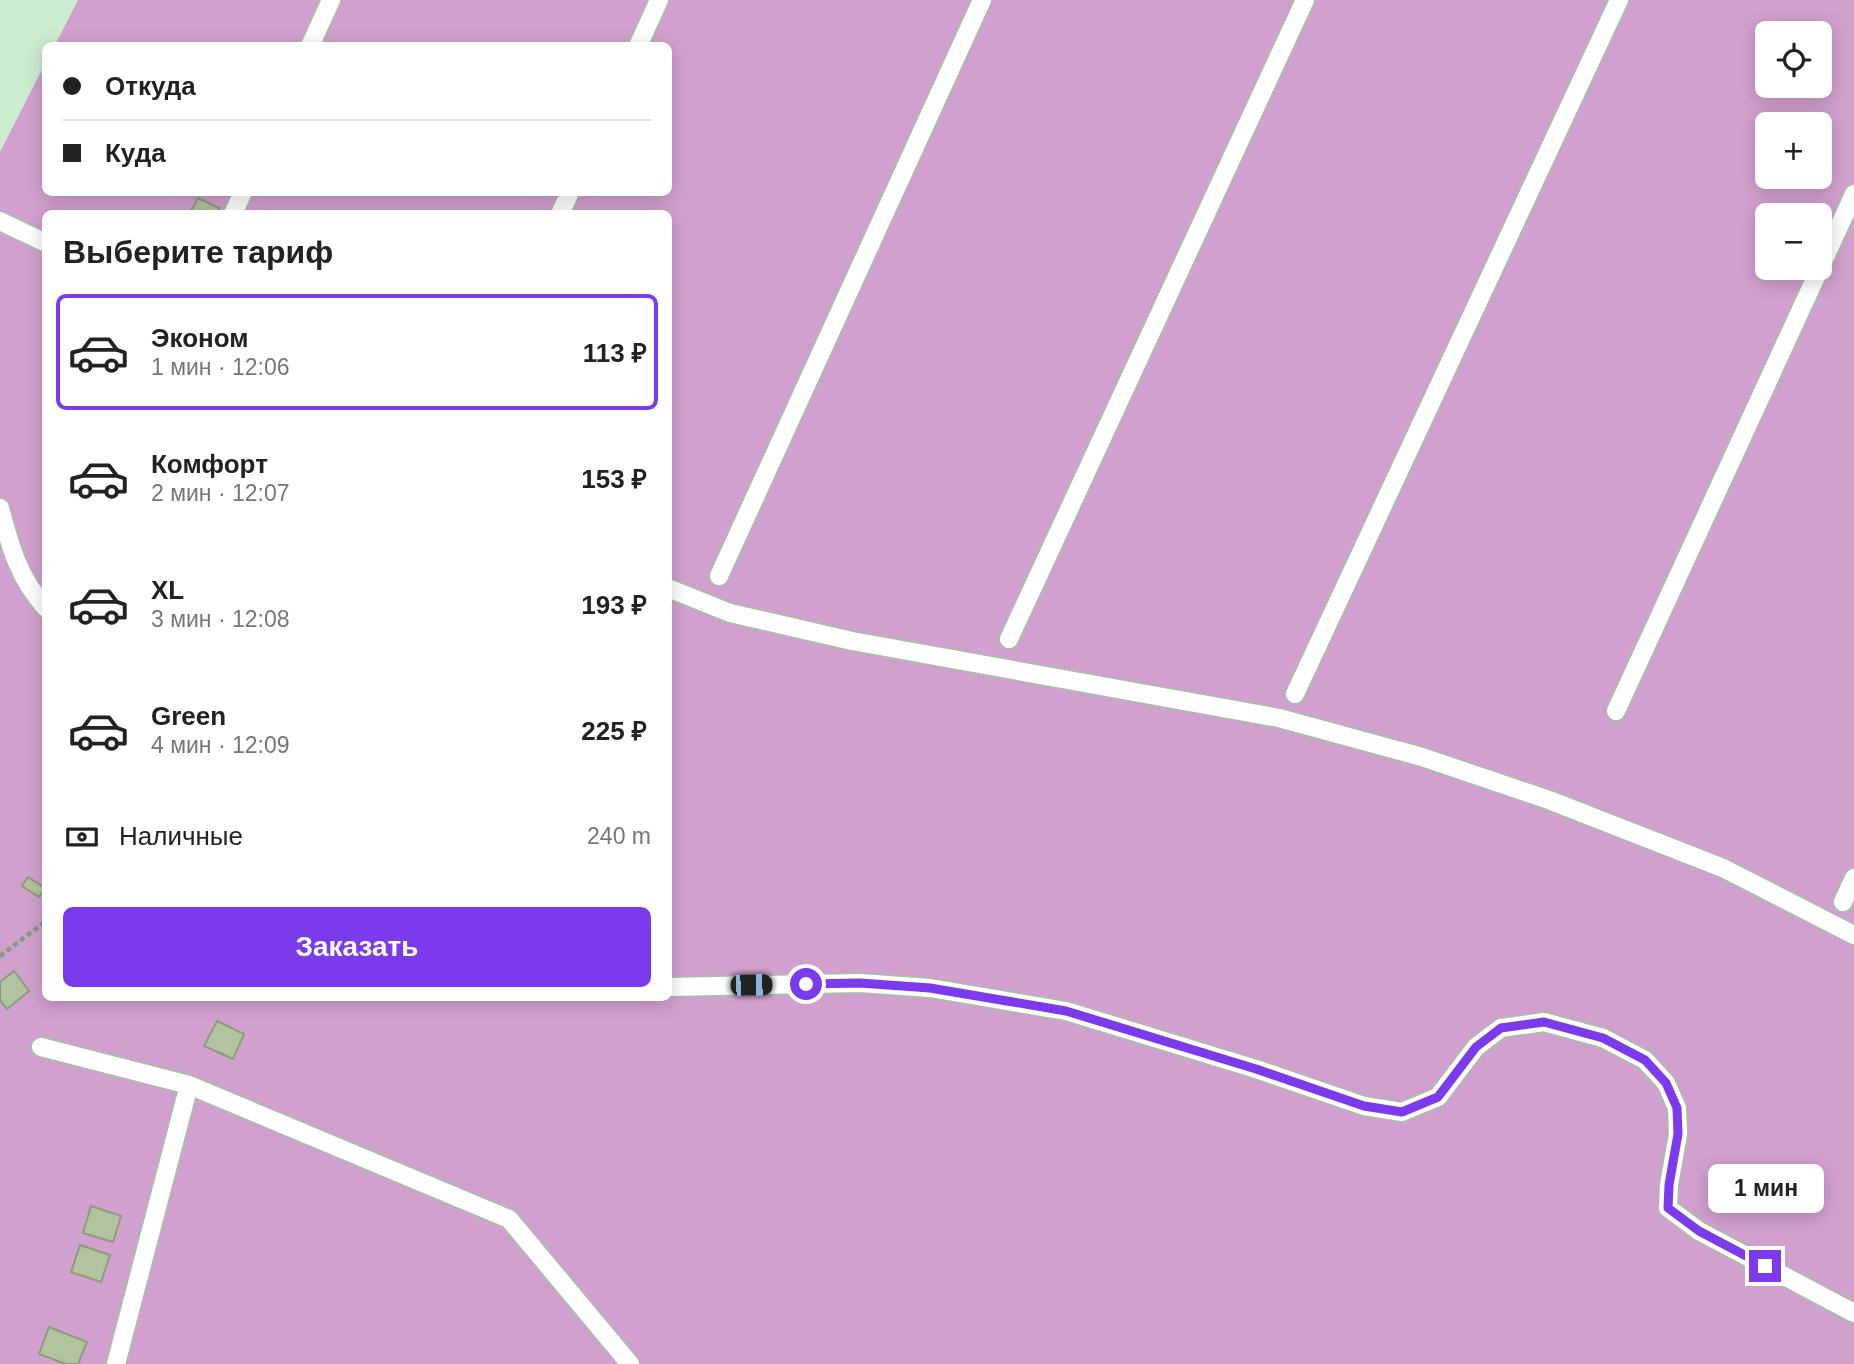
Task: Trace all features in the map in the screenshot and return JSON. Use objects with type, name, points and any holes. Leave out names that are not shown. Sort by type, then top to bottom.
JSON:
[{"type":"lane","points":[[312,42],[331,0]]},
{"type":"lane","points":[[640,42],[659,0]]},
{"type":"lane","points":[[719,576],[982,0]]},
{"type":"lane","points":[[1009,639],[1305,0]]},
{"type":"lane","points":[[1295,694],[1619,0]]},
{"type":"lane","points":[[1832,242],[1854,194]]},
{"type":"lane","points":[[0,221],[42,241]]},
{"type":"lane","points":[[1616,710],[1814,280]]},
{"type":"lane","points":[[0,509],[9,543],[29,589],[42,604]]},
{"type":"lane","points":[[672,590],[730,613],[852,640],[1279,718],[1422,757],[1549,800],[1723,869],[1854,935]]},
{"type":"lane","points":[[1843,902],[1854,878]]},
{"type":"lane","points":[[672,987],[860,983],[930,988],[1066,1011],[1256,1069],[1364,1106],[1402,1112],[1438,1097],[1476,1047],[1501,1028],[1544,1022],[1603,1038],[1645,1060],[1666,1083],[1677,1108],[1678,1134],[1668,1208],[1699,1231],[1854,1313]]},
{"type":"lane","points":[[41,1047],[189,1086],[509,1219],[630,1364]]},
{"type":"lane","points":[[116,1364],[189,1086]]},
{"type":"path","points":[[0,956],[42,924]]},
{"type":"shaded area","points":[[78,0],[1854,0],[1854,1364],[0,1364],[0,152],[42,70],[42,196],[672,196],[672,42],[57,42]]},
{"type":"building","points":[[198,198],[219,208],[218,210],[192,210]]},
{"type":"building","points":[[28,877],[42,886],[42,892],[39,897],[22,886]]},
{"type":"building","points":[[14,971],[29,991],[7,1009],[0,1000],[0,982]]},
{"type":"building","points":[[217,1021],[244,1034],[233,1059],[204,1046]]},
{"type":"building","points":[[91,1206],[121,1216],[113,1242],[83,1233]]},
{"type":"building","points":[[80,1245],[110,1255],[101,1282],[71,1272]]},
{"type":"building","points":[[49,1327],[87,1342],[78,1364],[66,1364],[39,1354]]},
{"type":"route","points":[[806,984],[860,983],[930,988],[1066,1011],[1256,1069],[1364,1106],[1402,1112],[1438,1097],[1476,1047],[1501,1028],[1544,1022],[1603,1038],[1645,1060],[1666,1083],[1677,1108],[1678,1134],[1668,1208],[1699,1231],[1765,1266]]}]
